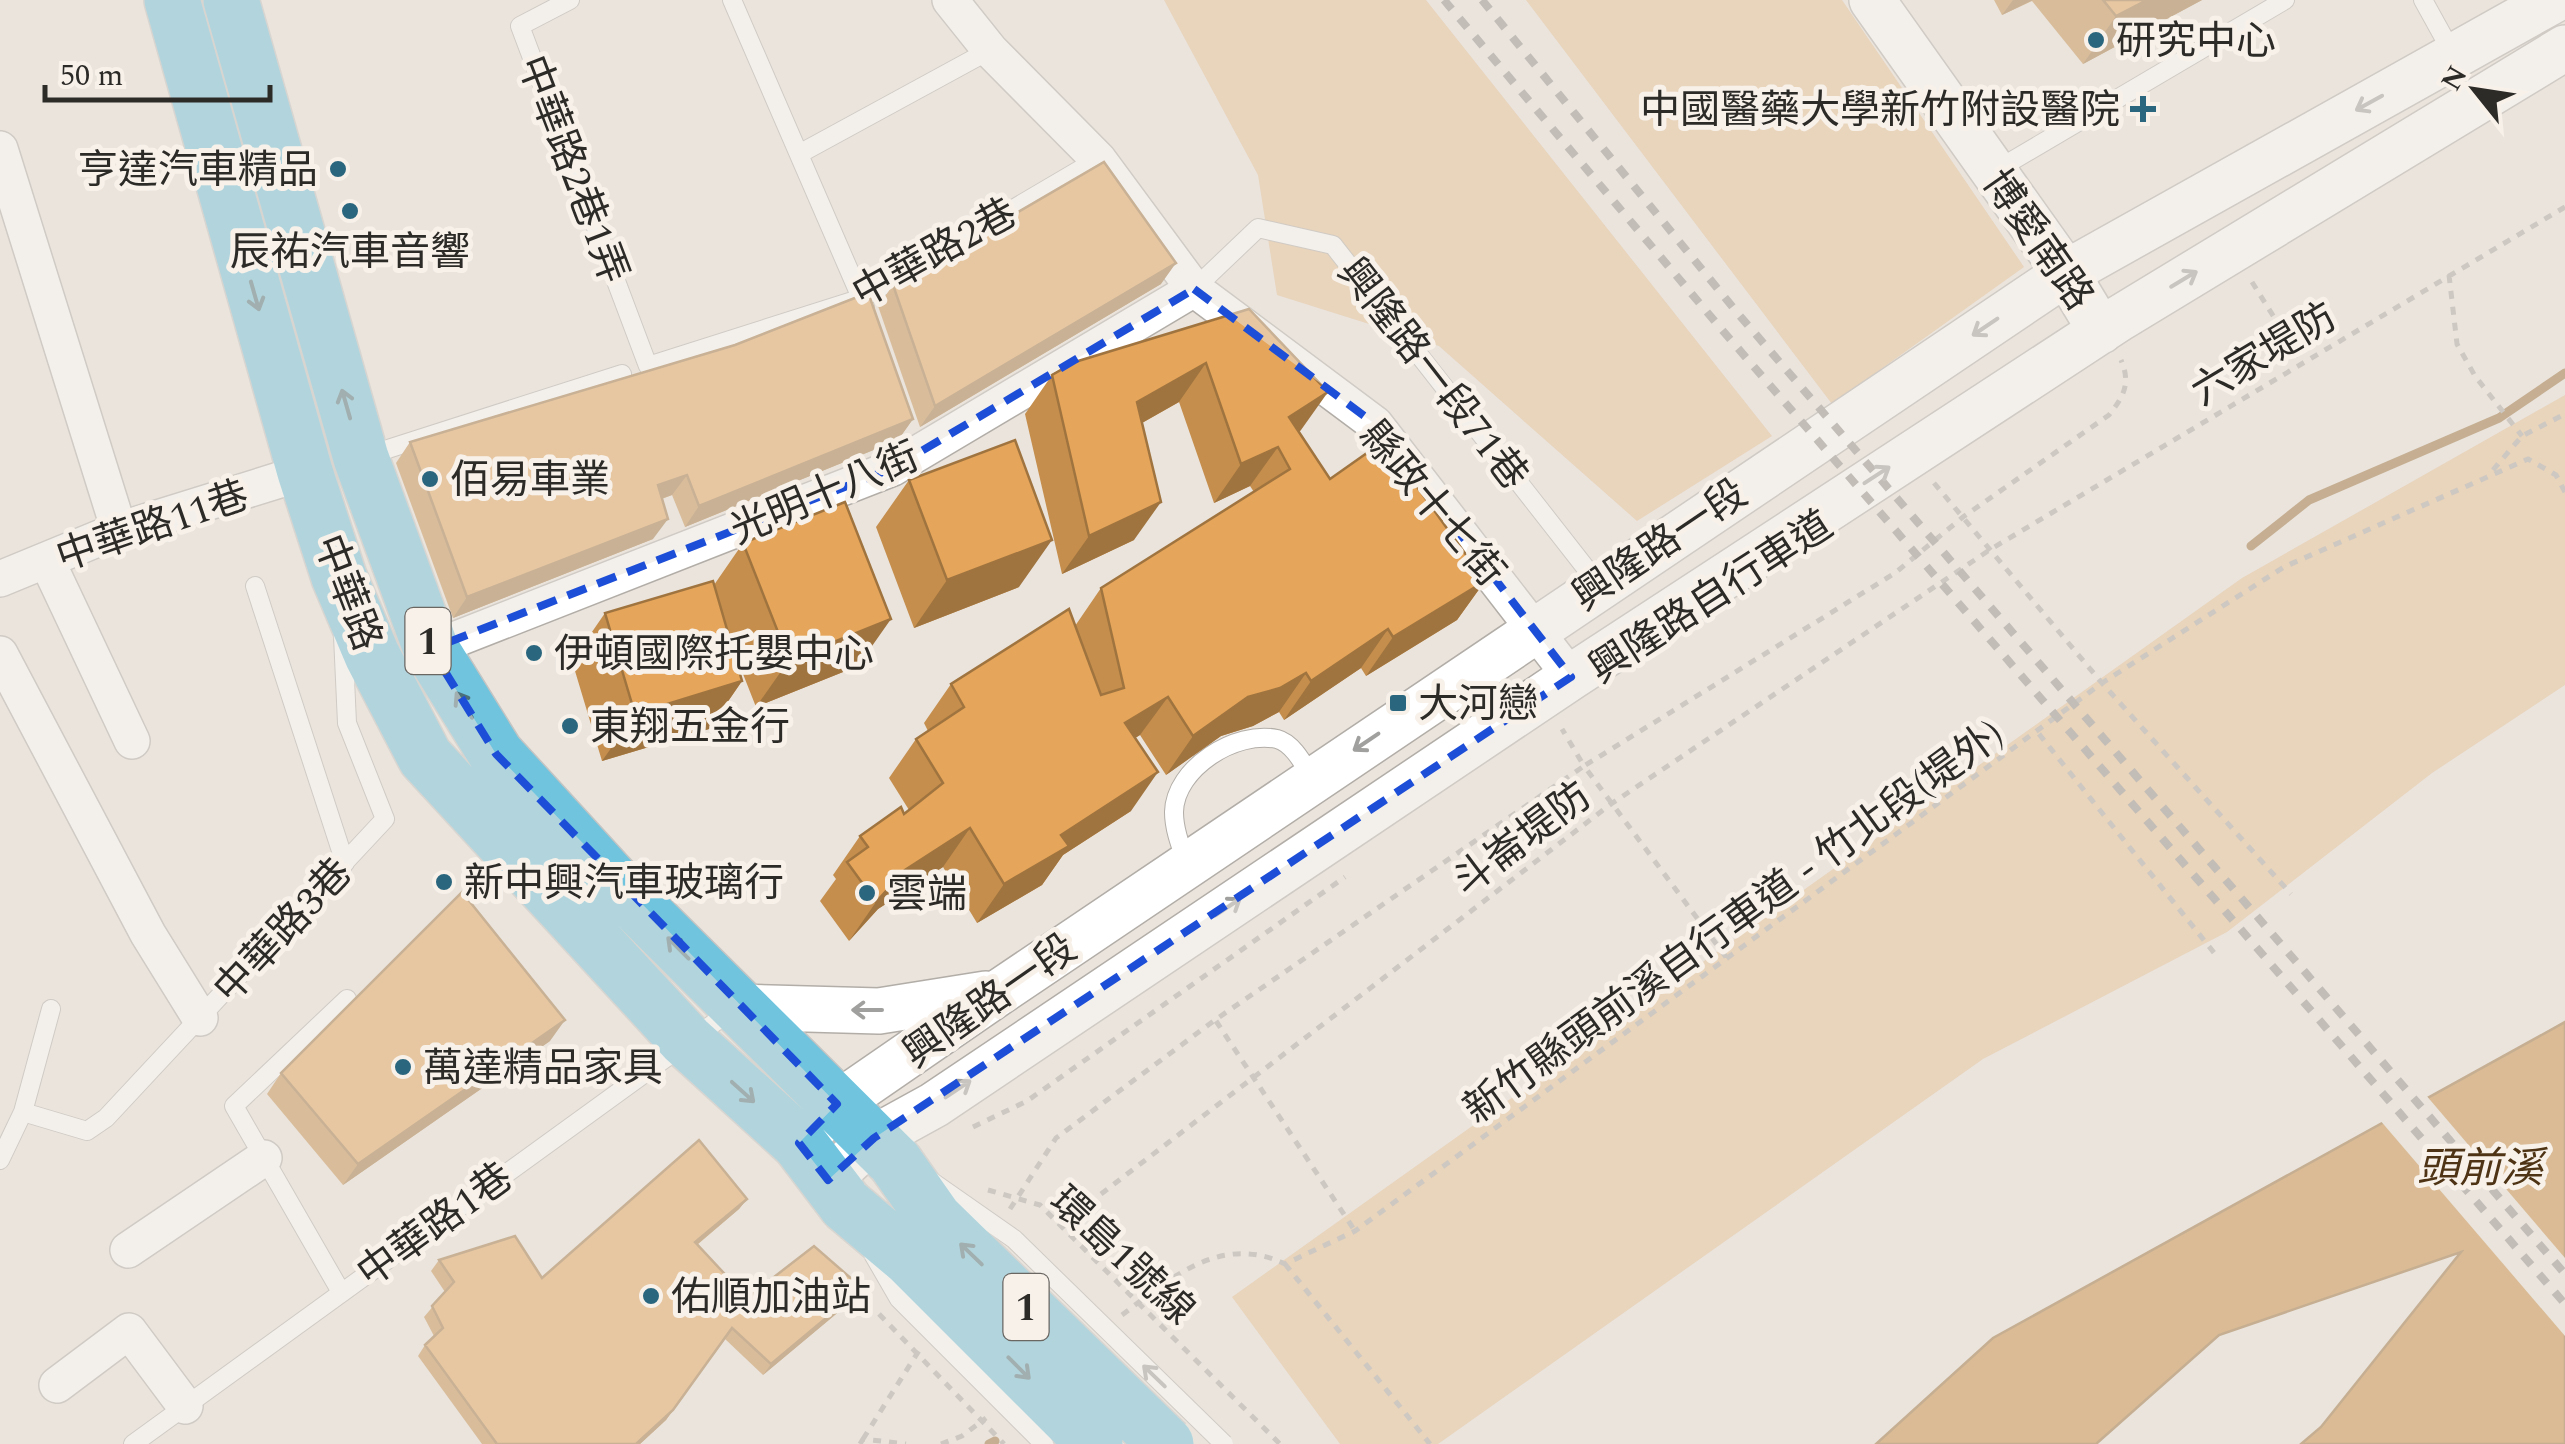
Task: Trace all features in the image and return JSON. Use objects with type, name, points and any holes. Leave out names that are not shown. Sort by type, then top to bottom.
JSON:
[{"type":"main road","name":"中華路","points":[[172,0],[305,472],[339,576],[372,655],[425,757],[686,1040],[824,1176]]},
{"type":"main road","name":"中華路","points":[[232,0],[361,458],[431,649],[496,754],[736,1006],[869,1135]]},
{"type":"main road","name":"1","points":[[869,1135],[935,1218],[1166,1444]]},
{"type":"main road","name":"1","points":[[824,1176],[1095,1444]]},
{"type":"street","name":"縣政十七街","points":[[950,0],[990,50],[1098,159],[1194,289],[1375,424],[1536,627],[1572,697]]},
{"type":"street","name":"博愛南路","points":[[1872,0],[2066,273],[2111,350]]},
{"type":"street","name":"興隆路一段","points":[[824,1176],[869,1135],[998,992],[2066,273],[2554,0]]},
{"type":"street","name":"興隆路一段","points":[[869,1135],[934,1106],[2111,350],[2565,48]]},
{"type":"street","points":[[0,148],[120,530]]},
{"type":"street","name":"光明十八街","points":[[431,649],[894,468],[914,446],[1194,289]]},
{"type":"street","name":"中華路11巷","points":[[0,579],[120,530],[305,472]]},
{"type":"street","points":[[47,561],[132,741]]},
{"type":"street","points":[[0,654],[148,934],[200,1018]]},
{"type":"street","points":[[736,1006],[879,1011],[998,992]]},
{"type":"street","points":[[128,1250],[264,1158]]},
{"type":"street","points":[[56,1384],[130,1331],[184,1406]]},
{"type":"lane","name":"中華路2巷1弄","points":[[570,0],[520,26],[648,366]]},
{"type":"lane","points":[[732,0],[874,332]]},
{"type":"lane","points":[[1993,172],[2285,0]]},
{"type":"lane","points":[[2423,0],[2454,56]]},
{"type":"lane","points":[[799,154],[990,50]]},
{"type":"lane","name":"中華路2巷","points":[[648,366],[862,298],[1098,159]]},
{"type":"lane","name":"興隆路一段71巷","points":[[1194,289],[1258,228],[1333,245],[1599,585]]},
{"type":"lane","points":[[361,458],[622,374]]},
{"type":"lane","name":"中華路3巷","points":[[23,1112],[87,1131],[106,1118],[385,819],[348,723],[339,576]]},
{"type":"lane","points":[[256,586],[345,863]]},
{"type":"lane","points":[[1187,864],[1174,809],[1183,781],[1207,760],[1244,738],[1280,739],[1299,756],[1312,779]]},
{"type":"lane","points":[[340,1292],[234,1106],[347,999]]},
{"type":"lane","name":"中華路1巷","points":[[133,1444],[736,1006]]},
{"type":"lane","points":[[0,1160],[23,1112],[51,1009]]},
{"type":"lane","name":"1","points":[[869,1135],[1014,1239],[1224,1444]]},
{"type":"lane","name":"1","points":[[824,1176],[899,1299],[1044,1444]]},
{"type":"path","name":"六家堤防","points":[[1991,549],[2565,207]]},
{"type":"path","points":[[2449,274],[2457,344],[2475,376],[2522,436]]},
{"type":"path","points":[[2234,289],[2251,280],[2302,362]]},
{"type":"path","points":[[1002,1222],[1056,1138],[1215,1020],[1584,766],[1895,573],[1963,517],[2108,415],[2122,398],[2128,376],[2111,350]]},
{"type":"path","points":[[2491,472],[2522,436],[2565,414]]},
{"type":"path","name":"新竹縣頭前溪自行車道 - 竹北段(堤外)","points":[[1285,1264],[1355,1231],[1726,957],[2039,734],[2102,683],[2284,568],[2491,472],[2528,459],[2556,475],[2565,492]]},
{"type":"path","points":[[1934,483],[1949,472]]},
{"type":"path","points":[[1963,517],[2102,683],[2291,894]]},
{"type":"path","name":"斗崙堤防","points":[[1101,1194],[1611,804],[1991,549]]},
{"type":"path","name":"興隆路自行車道","points":[[1572,697],[1560,726],[1584,766]]},
{"type":"path","points":[[2039,734],[2215,954]]},
{"type":"path","points":[[1584,766],[1726,957]]},
{"type":"path","points":[[961,1132],[1027,1101],[1350,874]]},
{"type":"path","points":[[1215,1020],[1355,1231]]},
{"type":"path","name":"環島1號線","points":[[986,1189],[1040,1206],[1280,1444]]},
{"type":"path","points":[[1119,1318],[1173,1274],[1218,1258],[1259,1252],[1285,1264],[1430,1444]]},
{"type":"path","points":[[906,1444],[861,1441],[927,1339]]},
{"type":"path","points":[[940,1444],[962,1436],[994,1412]]},
{"type":"highlighted area","points":[[1194,289],[1375,424],[1571,677],[874,1138],[828,1180],[799,1143],[837,1104],[496,754],[431,649],[893,468]]},
{"type":"shaded area","points":[[1164,0],[1426,0],[1772,436],[1637,521],[1439,346],[1277,295],[1258,175]]},
{"type":"shaded area","points":[[1526,0],[1842,0],[2024,267],[1832,404]]},
{"type":"shaded area","points":[[2565,395],[2565,685],[2432,773],[2227,932],[1983,1059],[1438,1444],[1340,1444],[1232,1297],[2242,578]]},
{"type":"water","name":"頭前溪","points":[[2565,1022],[2565,1444],[2301,1444],[2321,1427],[2461,1252],[2219,1335],[2096,1444],[1876,1444],[1993,1338]]},
{"type":"pier","points":[[2425,1094],[2565,1258],[2565,1336],[2379,1119]]},
{"type":"building","points":[[2103,0],[2147,0],[2116,16]]},
{"type":"building","points":[[1104,162],[1176,263],[935,406],[893,285]]},
{"type":"building","points":[[865,294],[867,300],[870,298],[913,419],[699,506],[687,475],[658,485],[668,519],[467,597],[410,442],[735,345]]},
{"type":"building","points":[[1249,309],[1328,392],[1289,417],[1330,479],[1384,441],[1485,581],[1393,637],[1388,629],[1311,681],[1306,673],[1280,688],[1248,697],[1193,736],[1168,697],[1125,723],[1158,772],[1061,835],[1069,846],[1004,884],[970,828],[905,870],[876,902],[847,862],[868,847],[860,836],[901,807],[904,814],[943,783],[916,739],[964,707],[951,684],[1069,609],[1101,695],[1124,688],[1101,588],[1290,469],[1278,447],[1241,464],[1206,363],[1137,402],[1161,502],[1089,536],[1052,375],[1075,362]]},
{"type":"building","points":[[1015,440],[1052,540],[947,580],[909,480]]},
{"type":"building","points":[[845,502],[891,619],[789,660],[743,543]]},
{"type":"building","points":[[713,581],[742,681],[635,714],[605,613]]},
{"type":"building","name":"萬達精品家具","points":[[462,892],[565,1020],[358,1164],[281,1073]]},
{"type":"building","name":"佑順加油站","points":[[699,1140],[747,1199],[695,1242],[747,1298],[814,1246],[862,1288],[771,1364],[732,1328],[673,1410],[636,1444],[497,1444],[425,1345],[443,1328],[432,1306],[454,1282],[439,1260],[515,1236],[542,1278]]},
{"type":"waterway","points":[[2251,546],[2309,500],[2499,418],[2565,373]]},
{"type":"waterway","points":[[989,1444],[995,1441]]},
{"type":"railway","points":[[1444,0],[1723,331],[2565,1304]]},
{"type":"railway","points":[[1482,0],[1740,316],[2565,1274]]},
{"type":"place","name":"研究中心","points":[[2096,40]]},
{"type":"place","name":"中國醫藥大學新竹附設醫院","points":[[2143,109]]},
{"type":"place","name":"亨達汽車精品","points":[[338,169]]},
{"type":"place","name":"辰祐汽車音響","points":[[350,211]]},
{"type":"place","name":"佰易車業","points":[[430,479]]},
{"type":"place","name":"伊頓國際托嬰中心","points":[[534,653]]},
{"type":"place","name":"大河戀","points":[[1398,703]]},
{"type":"place","name":"東翔五金行","points":[[570,726]]},
{"type":"place","name":"新中興汽車玻璃行","points":[[444,882]]},
{"type":"place","name":"雲端","points":[[867,893]]},
{"type":"place","name":"萬達精品家具","points":[[403,1067]]},
{"type":"place","name":"佑順加油站","points":[[651,1296]]}]
